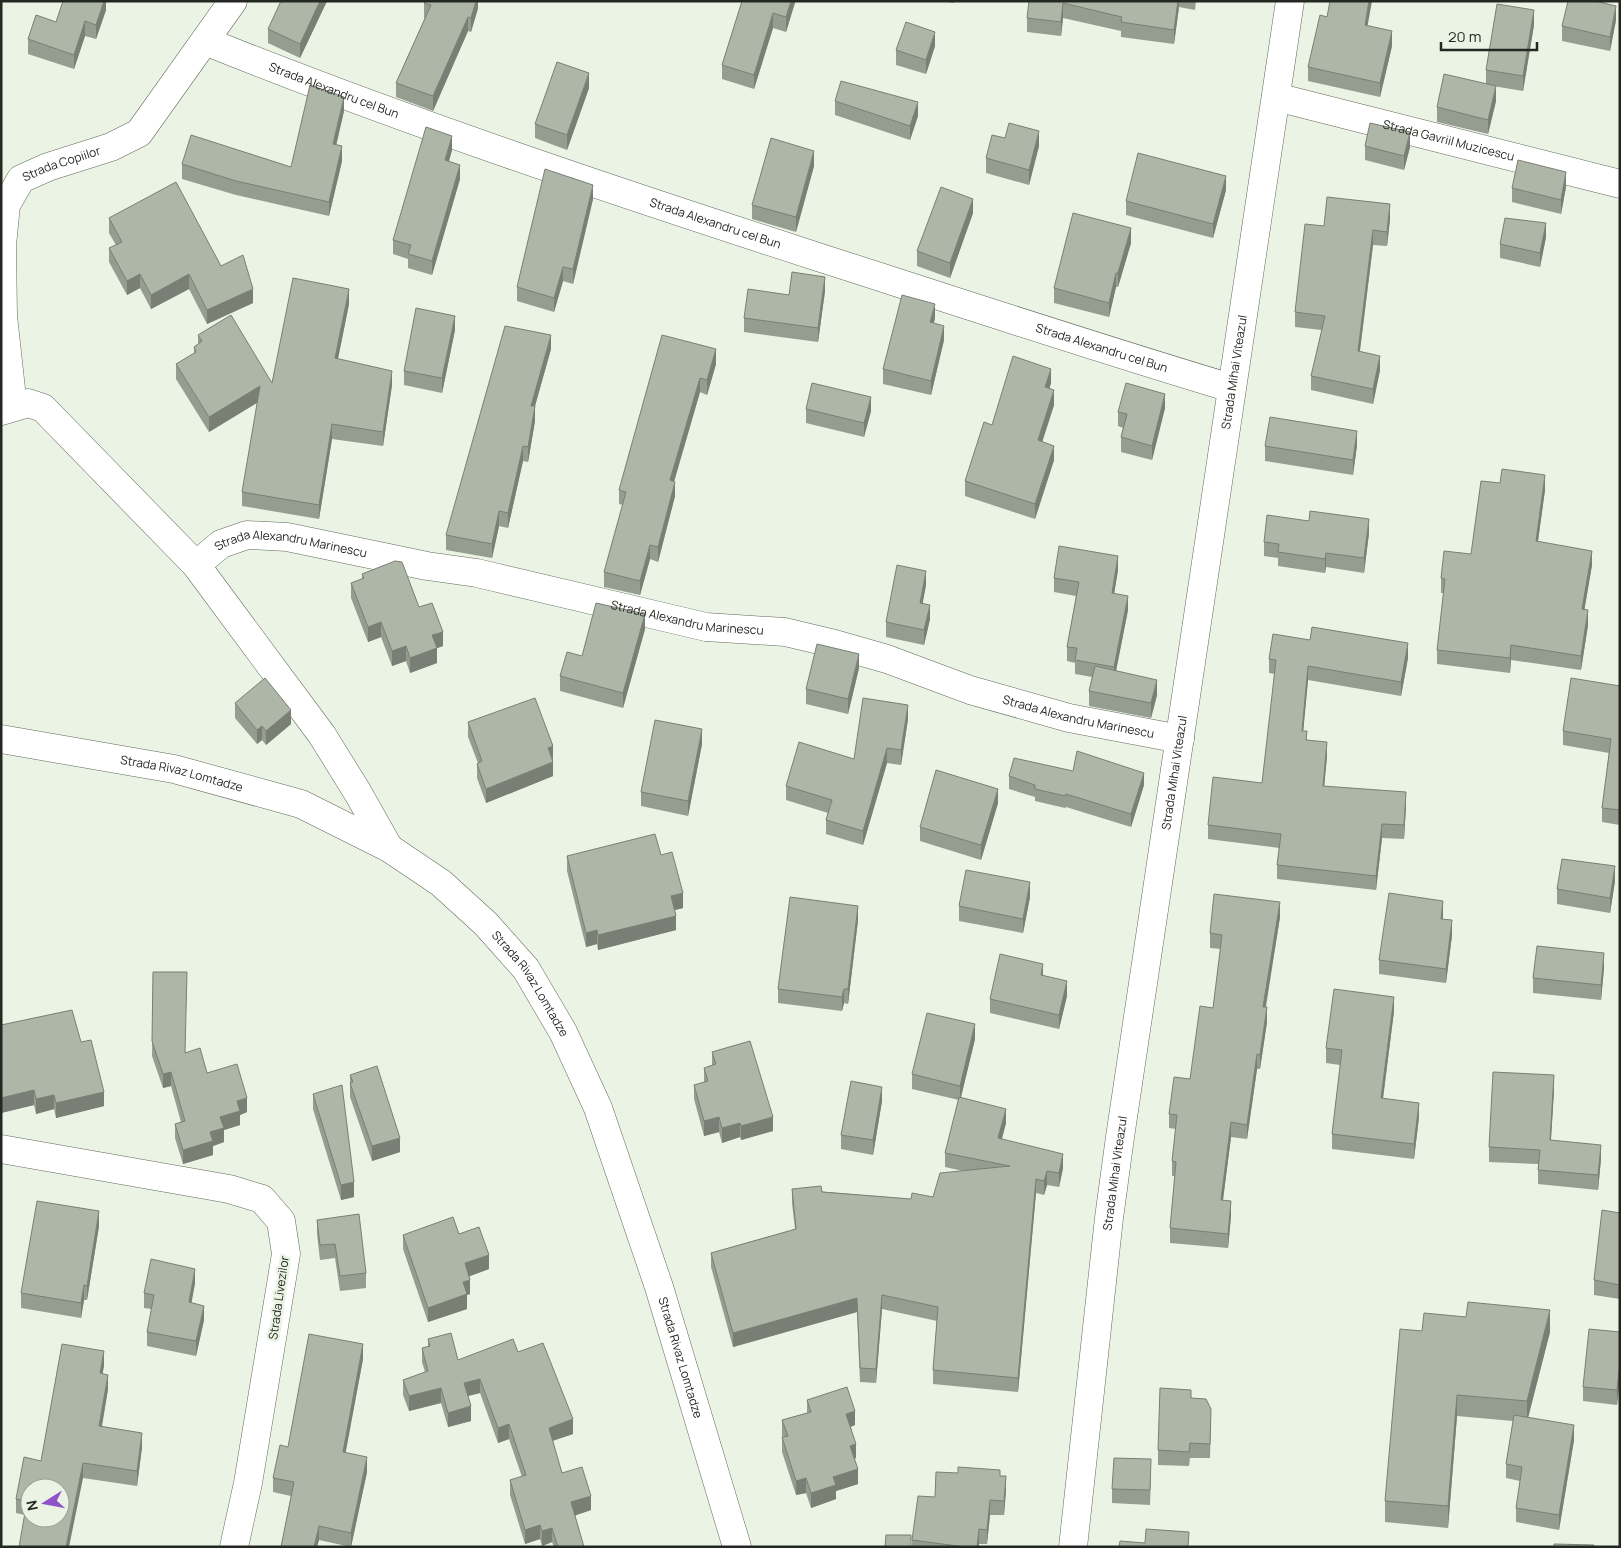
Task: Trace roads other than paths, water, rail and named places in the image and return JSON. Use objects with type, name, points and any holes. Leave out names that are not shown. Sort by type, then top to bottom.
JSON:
[{"type":"street","name":"Strada Copiilor","points":[[7,409],[2,246],[6,205],[21,179],[48,167],[111,147],[139,132],[232,1]]},
{"type":"street","name":"Strada Mihai Viteazul","points":[[1073,1547],[1109,1218],[1290,1]]},
{"type":"street","name":"Strada Alexandru cel Bun","points":[[205,41],[510,154],[684,213],[1138,360],[1231,388]]},
{"type":"street","name":"Strada Gavriil Muzicescu","points":[[1276,97],[1620,184]]},
{"type":"street","points":[[7,409],[28,403],[43,408],[196,565],[322,735],[389,848]]},
{"type":"street","name":"Strada Alexandru Marinescu","points":[[196,565],[220,544],[248,535],[287,537],[427,566],[477,573],[706,627],[785,632],[868,654],[970,690],[1069,718],[1180,739]]},
{"type":"street","name":"Strada Rivaz Lomtadze","points":[[1,739],[174,769],[302,804],[389,848],[441,883],[486,924],[526,969],[563,1032],[598,1108],[628,1193],[737,1547]]},
{"type":"street","name":"Strada Livezilor","points":[[1,1149],[229,1189],[262,1199],[281,1221],[286,1254],[248,1483],[234,1547]]}]
